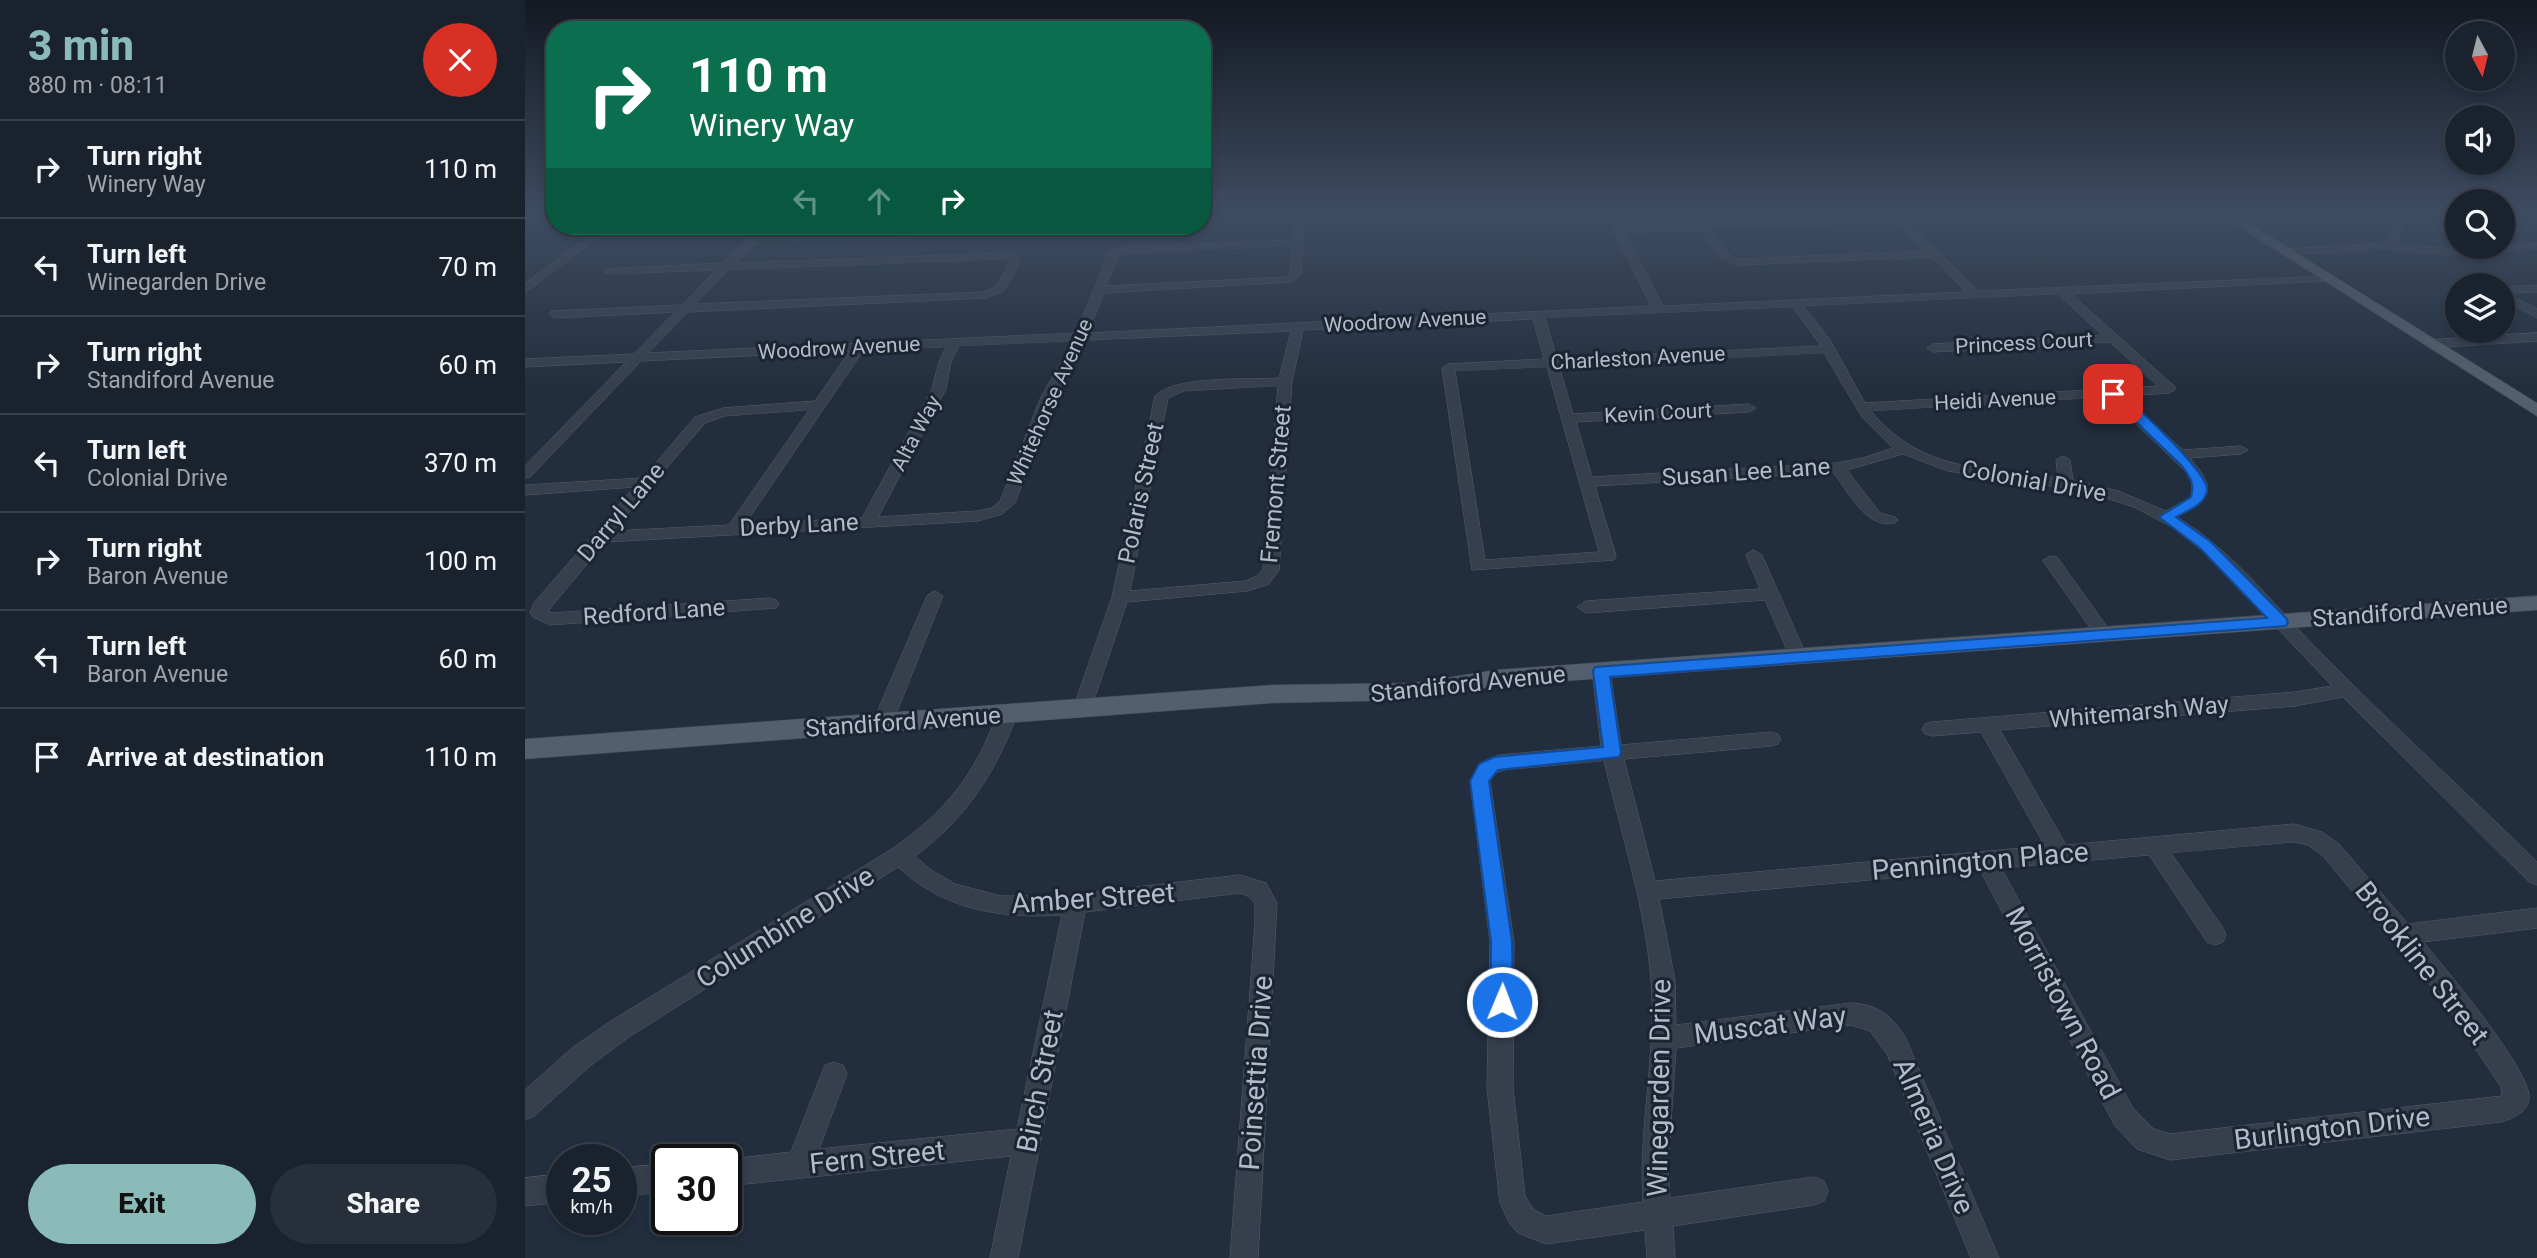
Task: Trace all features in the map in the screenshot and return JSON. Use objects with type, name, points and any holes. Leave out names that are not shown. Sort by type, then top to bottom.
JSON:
[{"type":"main road","points":[[2320,274],[2537,411]]},
{"type":"main road","name":"Standiford Avenue","points":[[525,749],[1272,694],[1360,695],[1461,687],[1496,678],[2537,603]]},
{"type":"street","points":[[525,290],[546,274]]},
{"type":"street","points":[[525,474],[718,274]]},
{"type":"street","points":[[555,314],[986,295],[1000,289],[1009,274]]},
{"type":"street","name":"Whitehorse Avenue","points":[[997,511],[1007,502],[1048,397],[1070,362],[1081,337],[1104,274]]},
{"type":"street","points":[[1098,290],[1289,280],[1295,274]]},
{"type":"street","points":[[1641,274],[1659,310]]},
{"type":"street","points":[[1955,274],[1976,295]]},
{"type":"street","name":"Woodrow Avenue","points":[[525,363],[2327,278]]},
{"type":"street","points":[[2515,292],[2537,289]]},
{"type":"street","points":[[2061,291],[2115,338]]},
{"type":"street","points":[[2515,300],[2537,314]]},
{"type":"street","name":"Colonial Drive","points":[[1797,303],[1828,349],[1832,363],[1863,407],[1883,434],[1904,449],[1966,471],[2066,483],[2122,497],[2166,517],[2206,545],[2346,690],[2459,796],[2537,876]]},
{"type":"street","points":[[1538,315],[1586,482]]},
{"type":"street","name":"Fremont Street","points":[[1119,597],[1247,586],[1268,576],[1271,570],[1285,382],[1298,326]]},
{"type":"street","points":[[2430,344],[2537,337]]},
{"type":"street","name":"Princess Court","points":[[1933,348],[2115,338]]},
{"type":"street","name":"Heidi Avenue","points":[[1863,407],[2169,389],[2115,338]]},
{"type":"street","name":"Alta Way","points":[[868,521],[939,389],[947,357],[955,342]]},
{"type":"street","points":[[733,529],[859,347]]},
{"type":"street","name":"Charleston Avenue","points":[[1586,482],[1608,556],[1478,566],[1448,368],[1828,349]]},
{"type":"street","name":"Polaris Street","points":[[1082,709],[1119,597],[1162,396],[1171,390],[1184,387],[1285,382]]},
{"type":"street","points":[[2113,394],[2178,455],[2198,479],[2200,494],[2191,505],[2166,517]]},
{"type":"street","name":"Darryl Lane","points":[[540,615],[540,607],[700,421],[723,412],[819,405]]},
{"type":"street","name":"Kevin Court","points":[[1567,418],[1749,408]]},
{"type":"street","name":"Susan Lee Lane","points":[[1586,482],[1837,467],[1865,462],[1904,449]]},
{"type":"street","points":[[2178,455],[2241,450]]},
{"type":"street","points":[[2063,460],[2066,483]]},
{"type":"street","points":[[1837,467],[1875,516],[1890,520]]},
{"type":"street","points":[[525,490],[646,482]]},
{"type":"street","name":"Derby Lane","points":[[600,537],[978,516],[997,511]]},
{"type":"street","points":[[1754,555],[1798,657]]},
{"type":"street","points":[[2051,561],[2104,635]]},
{"type":"street","points":[[1586,607],[1771,594]]},
{"type":"street","points":[[882,724],[935,596]]},
{"type":"street","name":"Redford Lane","points":[[540,615],[550,619],[770,604]]},
{"type":"street","name":"Winegarden Drive","points":[[1601,671],[1612,752],[1646,891],[1663,980],[1664,1038],[1655,1126],[1654,1167],[1661,1258]]},
{"type":"street","name":"Whitemarsh Way","points":[[1932,729],[2295,699],[2346,690]]},
{"type":"street","name":"Columbine Drive","points":[[527,1102],[620,1029],[900,856],[932,831],[969,793],[993,755],[1007,715]]},
{"type":"street","points":[[1987,725],[2060,854]]},
{"type":"street","points":[[1771,739],[1504,762],[1486,769],[1479,781],[1502,942],[1500,1088],[1511,1196],[1515,1211],[1524,1221],[1537,1228],[1546,1230],[1814,1191]]},
{"type":"street","name":"Pennington Place","points":[[1646,891],[2294,833],[2313,838]]},
{"type":"street","name":"Brookline Street","points":[[2313,838],[2331,850],[2403,935],[2485,1040],[2513,1083],[2516,1099]]},
{"type":"street","points":[[2155,846],[2215,934]]},
{"type":"street","name":"Amber Street","points":[[900,856],[914,872],[957,897],[1008,906],[1075,904],[1240,884],[1258,890]]},
{"type":"street","name":"Morristown Road","points":[[1986,861],[2124,1117],[2146,1140]]},
{"type":"street","name":"Poinsettia Drive","points":[[1244,1258],[1266,924],[1266,903],[1258,890]]},
{"type":"street","name":"Birch Street","points":[[1004,1258],[1075,904]]},
{"type":"street","points":[[2403,935],[2537,918]]},
{"type":"street","name":"Muscat Way","points":[[1664,1038],[1851,1014],[1862,1014],[1876,1019]]},
{"type":"street","name":"Almeria Drive","points":[[1876,1019],[1889,1031],[1897,1047],[1985,1258]]},
{"type":"street","points":[[800,1164],[834,1074]]},
{"type":"street","name":"Burlington Drive","points":[[2146,1140],[2170,1147],[2501,1109],[2510,1106],[2516,1099]]},
{"type":"street","name":"Fern Street","points":[[742,1170],[1028,1141]]},
{"type":"street","points":[[525,1192],[546,1190]]},
{"type":"route","points":[[1502,1002],[1502,942],[1479,781],[1482,773],[1494,764],[1612,752],[1601,671],[2280,622],[2206,545],[2166,517],[2191,505],[2197,499],[2201,488],[2198,479],[2187,463],[2113,394]]}]
